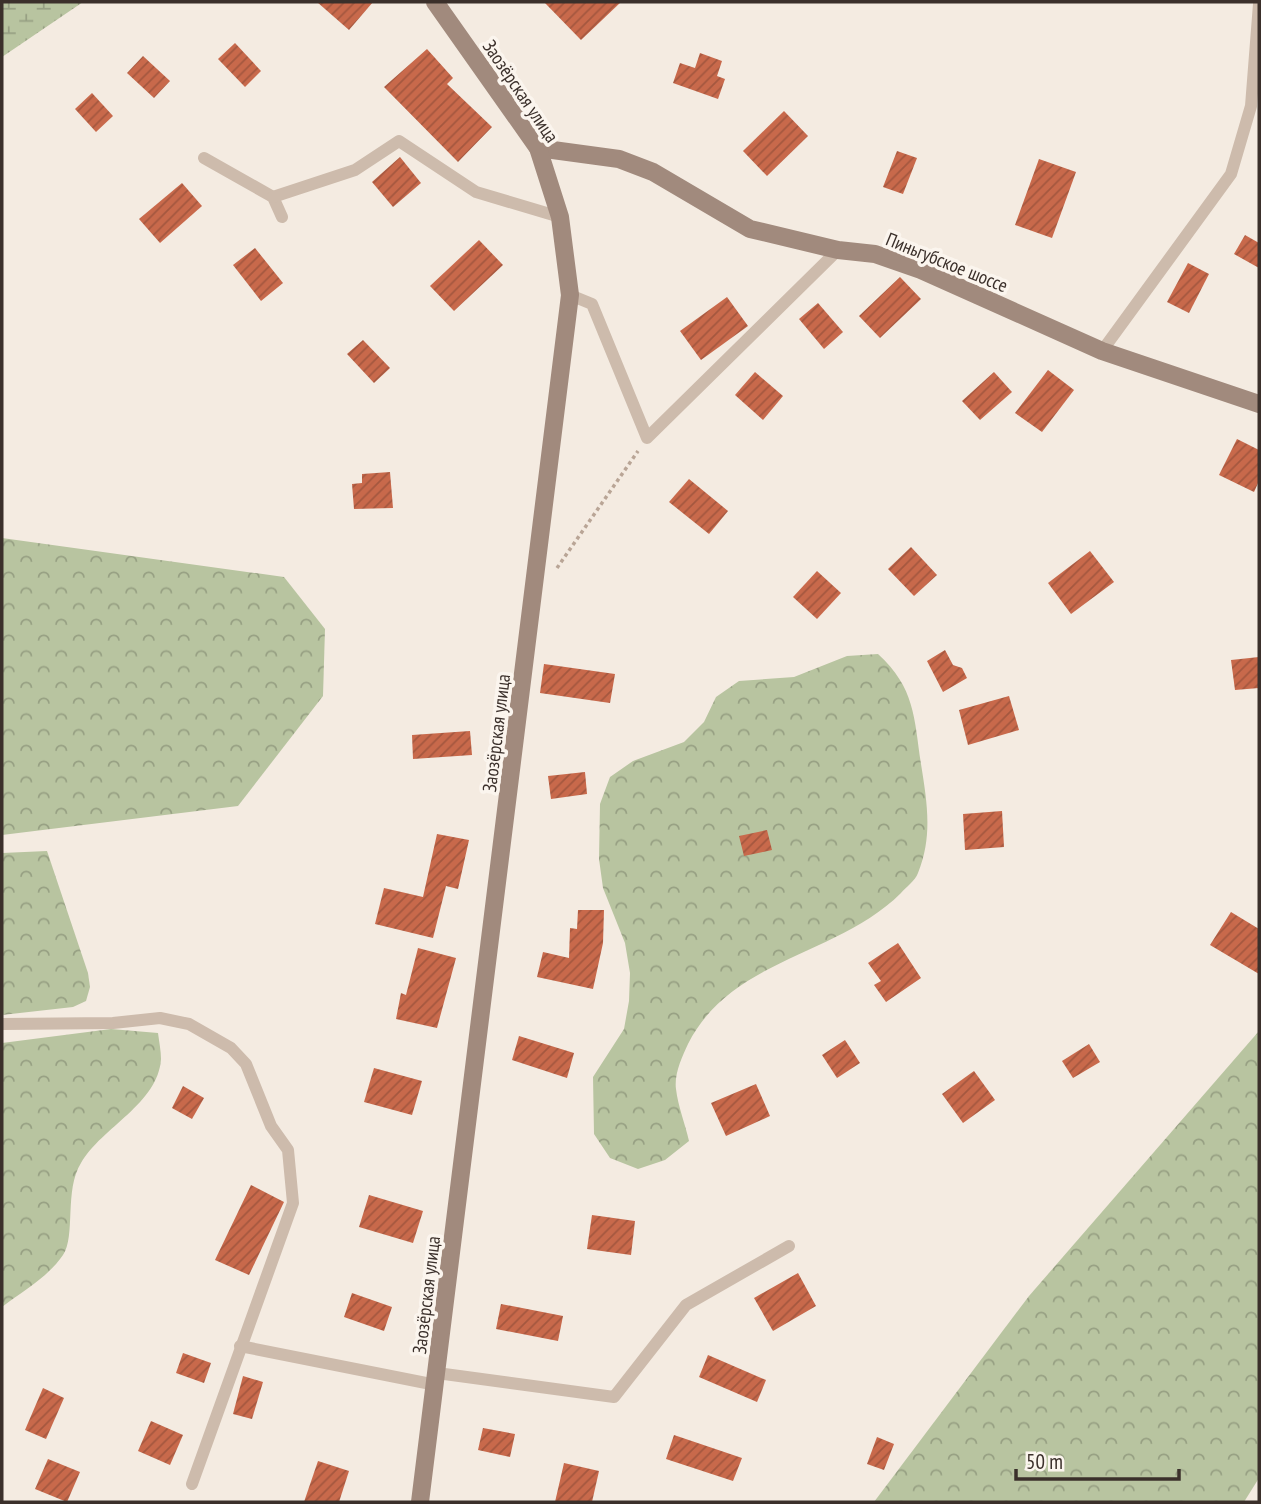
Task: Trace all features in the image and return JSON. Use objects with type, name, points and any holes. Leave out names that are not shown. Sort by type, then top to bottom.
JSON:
[{"type":"street","name":"Заозёрская улица","points":[[420,1502],[570,295],[560,217],[538,148],[435,2]]},
{"type":"street","name":"Пиньгубское шоссе","points":[[538,148],[619,159],[653,172],[750,229],[838,250],[875,254],[921,270],[1102,351],[1259,404]]},
{"type":"lane","points":[[1102,351],[1231,174],[1251,106],[1259,4]]},
{"type":"lane","points":[[272,197],[355,170],[400,141],[476,192],[560,217]]},
{"type":"lane","points":[[204,158],[272,197],[282,217]]},
{"type":"lane","points":[[570,295],[592,304],[647,438],[838,250]]},
{"type":"lane","points":[[2,1024],[113,1023],[160,1018],[189,1024],[231,1048],[246,1064],[271,1126],[288,1150],[293,1203],[192,1484]]},
{"type":"lane","points":[[240,1346],[437,1379],[614,1397],[686,1305],[789,1246]]},
{"type":"path","points":[[553,573],[647,438]]},
{"type":"green space","points":[[2,2],[83,2],[2,57]]},
{"type":"green space","points":[[2,538],[284,577],[325,629],[323,696],[238,806],[2,835]]},
{"type":"green space","points":[[878,654],[906,691],[914,718],[927,819],[926,846],[917,876],[876,914],[758,975],[731,993],[707,1015],[688,1044],[676,1077],[677,1095],[689,1141],[665,1160],[638,1169],[610,1158],[594,1134],[593,1077],[624,1029],[630,973],[625,943],[603,888],[599,859],[600,804],[610,777],[633,761],[684,742],[704,722],[716,697],[739,681],[794,677],[847,656]]},
{"type":"green space","points":[[47,851],[88,973],[90,987],[86,1001],[73,1007],[2,1015],[2,853]]},
{"type":"green space","points":[[111,1029],[158,1033],[161,1059],[158,1075],[140,1102],[90,1150],[81,1163],[73,1186],[69,1236],[63,1255],[43,1277],[2,1307],[2,1043]]},
{"type":"green space","points":[[1259,1031],[1259,1478],[1244,1502],[874,1502],[1029,1296]]},
{"type":"building","points":[[317,2],[373,2],[349,30]]},
{"type":"building","points":[[544,2],[621,2],[581,40]]},
{"type":"building","points":[[235,43],[261,71],[245,87],[218,59]]},
{"type":"building","points":[[427,49],[453,78],[447,84],[492,127],[458,162],[384,87]]},
{"type":"building","points":[[700,53],[722,61],[717,76],[725,79],[718,99],[673,83],[680,63],[695,68]]},
{"type":"building","points":[[143,56],[170,81],[154,98],[127,73]]},
{"type":"building","points":[[92,93],[113,116],[96,132],[75,109]]},
{"type":"building","points":[[784,111],[808,136],[767,176],[743,151]]},
{"type":"building","points":[[897,151],[917,158],[903,194],[883,187]]},
{"type":"building","points":[[400,157],[421,183],[393,207],[372,182]]},
{"type":"building","points":[[1039,159],[1076,172],[1052,238],[1015,225]]},
{"type":"building","points":[[182,183],[202,206],[160,243],[139,219]]},
{"type":"building","points":[[1245,235],[1259,243],[1259,268],[1234,254]]},
{"type":"building","points":[[479,240],[503,265],[454,311],[430,286]]},
{"type":"building","points":[[255,248],[283,283],[261,301],[233,265]]},
{"type":"building","points":[[1188,263],[1209,274],[1189,313],[1167,302]]},
{"type":"building","points":[[900,277],[921,299],[880,338],[859,316]]},
{"type":"building","points":[[727,297],[748,326],[701,360],[680,331]]},
{"type":"building","points":[[818,303],[843,332],[824,349],[799,319]]},
{"type":"building","points":[[363,340],[390,368],[374,383],[347,354]]},
{"type":"building","points":[[1048,370],[1074,390],[1042,432],[1015,413]]},
{"type":"building","points":[[755,372],[783,396],[763,420],[735,395]]},
{"type":"building","points":[[994,372],[1012,392],[980,420],[962,401]]},
{"type":"building","points":[[1237,439],[1259,450],[1259,481],[1254,492],[1219,475]]},
{"type":"building","points":[[390,472],[393,508],[354,509],[352,484],[362,483],[362,474]]},
{"type":"building","points":[[689,479],[728,511],[709,534],[669,502]]},
{"type":"building","points":[[911,547],[937,575],[914,596],[888,569]]},
{"type":"building","points":[[1090,551],[1114,582],[1071,614],[1048,583]]},
{"type":"building","points":[[817,571],[841,593],[817,619],[793,597]]},
{"type":"building","points":[[945,650],[953,665],[962,668],[967,678],[943,692],[927,661]]},
{"type":"building","points":[[1259,657],[1259,688],[1235,690],[1231,660]]},
{"type":"building","points":[[544,664],[615,674],[610,703],[540,693]]},
{"type":"building","points":[[1009,696],[1019,730],[968,745],[959,710]]},
{"type":"building","points":[[470,731],[472,755],[413,759],[412,735]]},
{"type":"building","points":[[585,772],[587,794],[551,799],[548,776]]},
{"type":"building","points":[[1002,811],[1004,847],[965,850],[963,814]]},
{"type":"building","points":[[767,830],[772,850],[744,856],[739,836]]},
{"type":"building","points":[[437,834],[469,840],[458,889],[446,886],[433,938],[375,924],[384,888],[423,897]]},
{"type":"building","points":[[578,910],[604,910],[603,943],[593,989],[537,977],[543,952],[569,958],[570,928],[577,929]]},
{"type":"building","points":[[1231,912],[1259,929],[1259,974],[1210,945]]},
{"type":"building","points":[[898,943],[921,978],[886,1002],[874,985],[881,981],[868,963]]},
{"type":"building","points":[[418,948],[456,958],[437,1028],[396,1019],[401,993],[406,995]]},
{"type":"building","points":[[519,1036],[574,1053],[567,1078],[512,1060]]},
{"type":"building","points":[[845,1040],[860,1063],[837,1078],[822,1055]]},
{"type":"building","points":[[1089,1044],[1100,1062],[1073,1078],[1062,1061]]},
{"type":"building","points":[[374,1068],[422,1081],[412,1115],[364,1102]]},
{"type":"building","points":[[974,1071],[995,1100],[963,1123],[942,1094]]},
{"type":"building","points":[[756,1084],[770,1116],[726,1136],[711,1103]]},
{"type":"building","points":[[183,1086],[204,1098],[192,1119],[172,1108]]},
{"type":"building","points":[[251,1185],[284,1202],[249,1275],[215,1260]]},
{"type":"building","points":[[369,1195],[423,1211],[413,1243],[359,1227]]},
{"type":"building","points":[[592,1215],[635,1221],[631,1255],[587,1249]]},
{"type":"building","points":[[798,1273],[816,1306],[773,1331],[754,1298]]},
{"type":"building","points":[[352,1293],[392,1307],[384,1331],[344,1317]]},
{"type":"building","points":[[501,1304],[563,1316],[558,1341],[496,1329]]},
{"type":"building","points":[[183,1353],[211,1363],[204,1383],[176,1373]]},
{"type":"building","points":[[708,1355],[766,1380],[757,1402],[699,1377]]},
{"type":"building","points":[[243,1376],[263,1382],[252,1419],[233,1414]]},
{"type":"building","points":[[43,1388],[64,1398],[46,1439],[25,1430]]},
{"type":"building","points":[[151,1421],[183,1435],[170,1465],[138,1451]]},
{"type":"building","points":[[483,1428],[515,1434],[510,1457],[478,1450]]},
{"type":"building","points":[[674,1435],[742,1458],[733,1481],[666,1459]]},
{"type":"building","points":[[877,1437],[894,1444],[884,1470],[867,1464]]},
{"type":"building","points":[[48,1459],[80,1472],[67,1502],[35,1489]]},
{"type":"building","points":[[318,1461],[349,1471],[339,1502],[304,1502]]},
{"type":"building","points":[[564,1463],[599,1471],[592,1502],[555,1502]]}]
